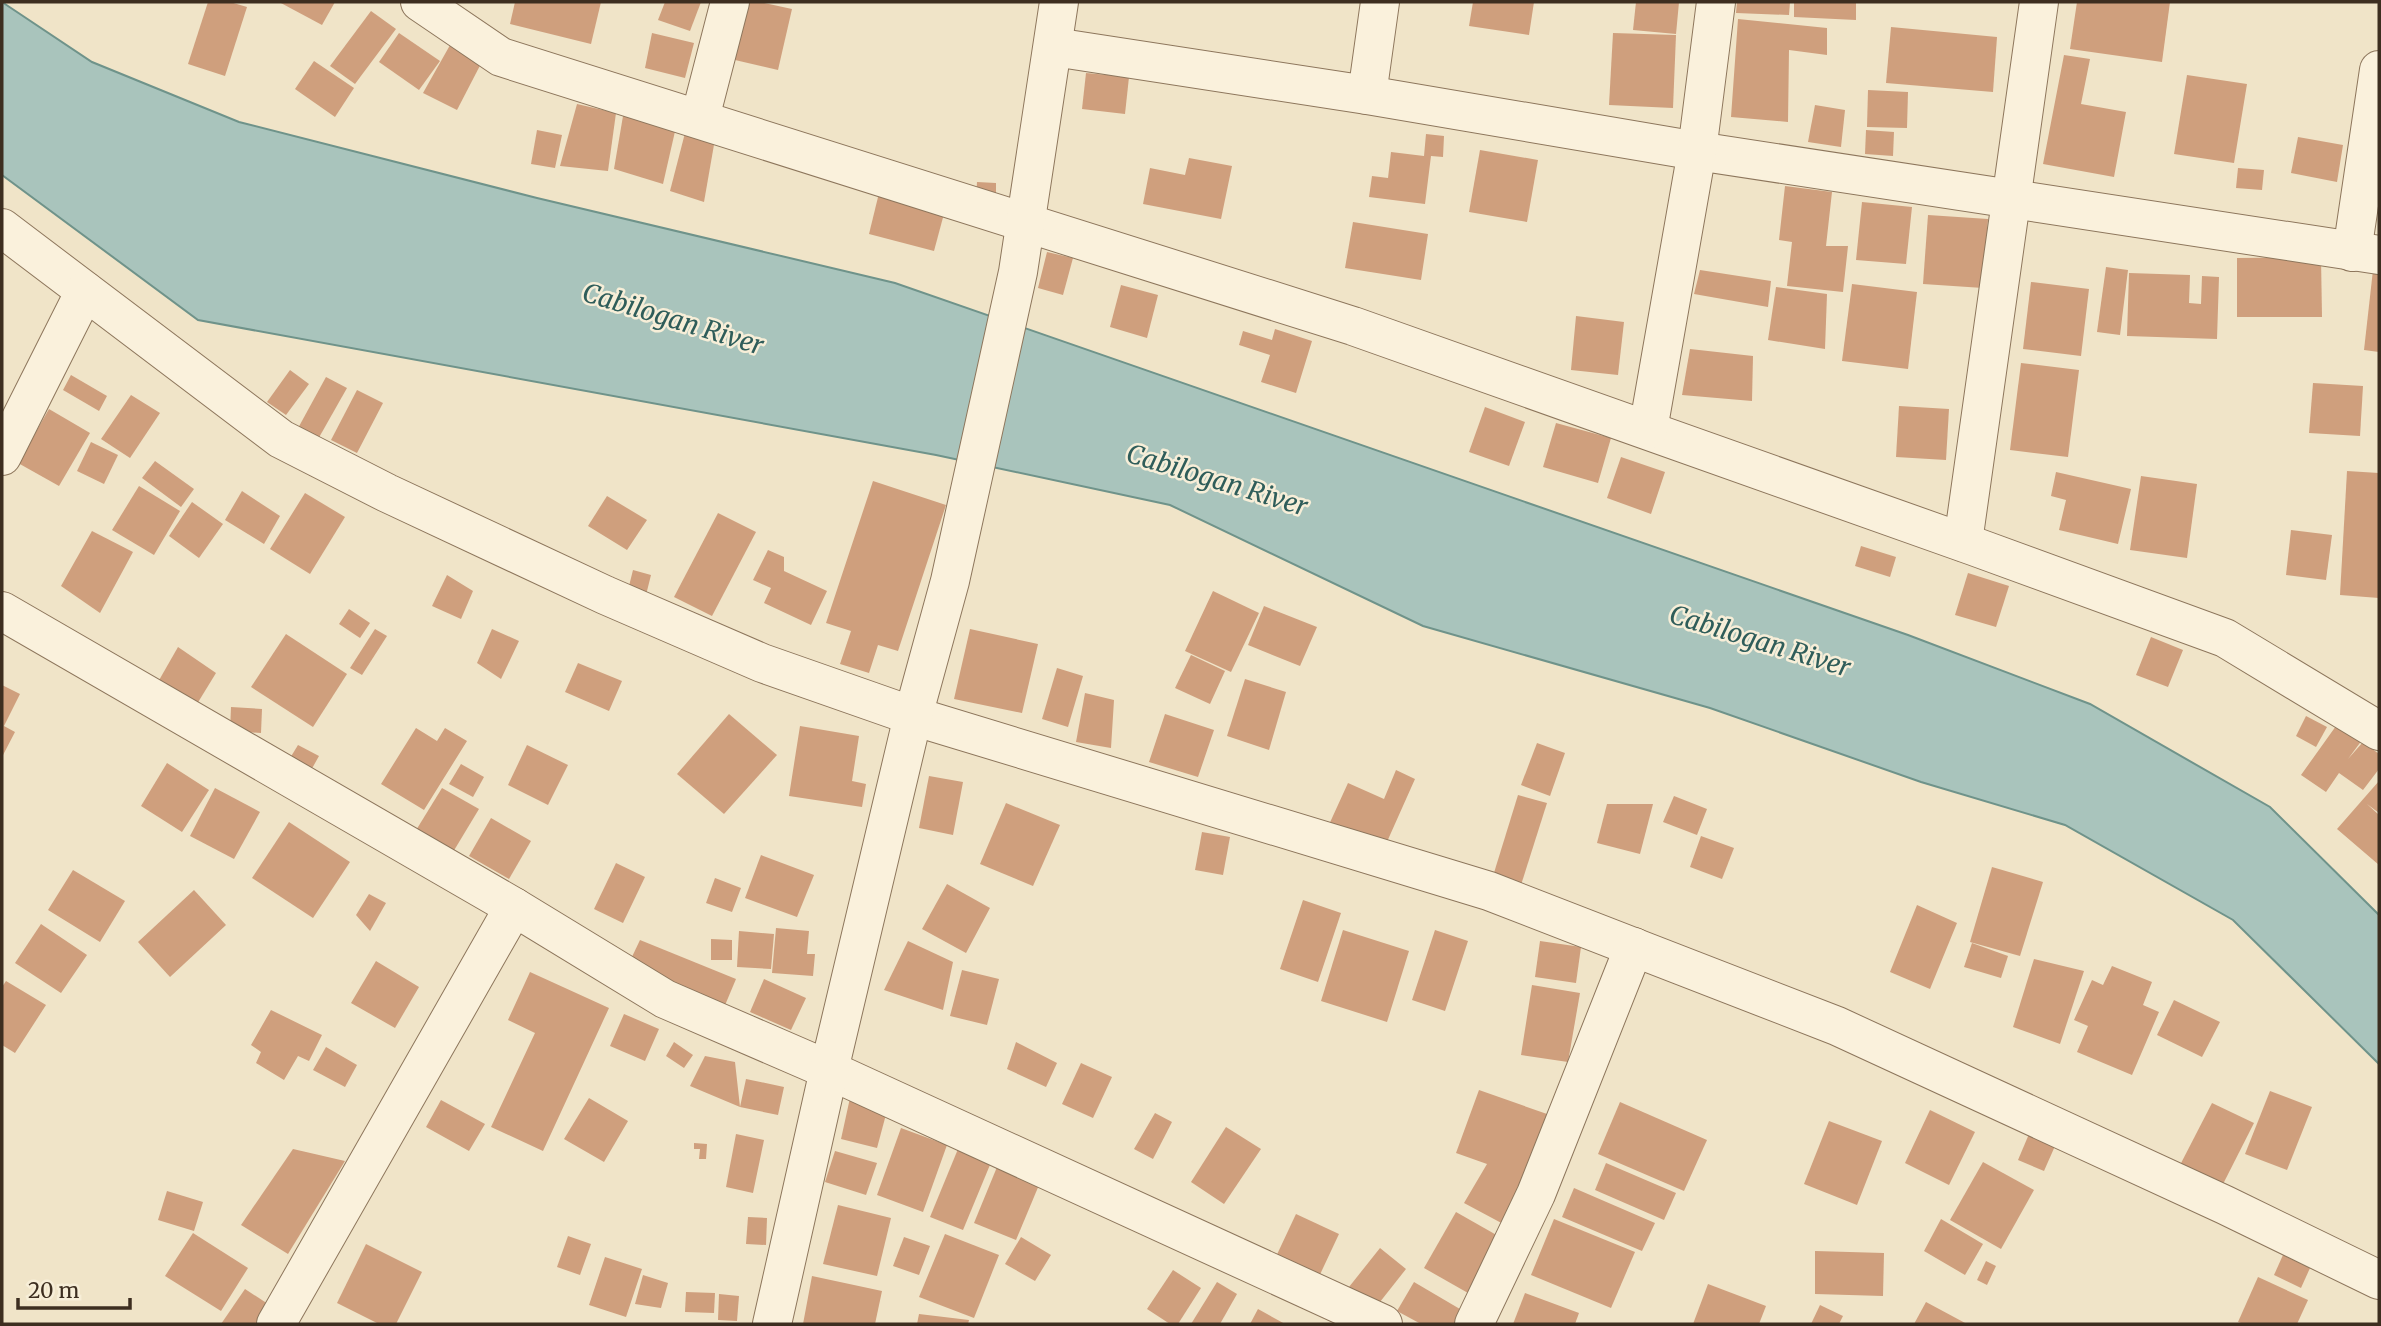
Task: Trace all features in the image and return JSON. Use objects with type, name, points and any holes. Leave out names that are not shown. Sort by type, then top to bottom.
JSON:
[{"type":"street","points":[[420,2],[465,16],[501,57],[1353,326],[1963,542],[2225,638],[2379,731]]},
{"type":"street","points":[[699,118],[730,2]]},
{"type":"street","points":[[772,1324],[828,1070],[913,716],[950,581],[1018,272],[1059,2]]},
{"type":"street","points":[[1367,95],[1380,2]]},
{"type":"street","points":[[1648,430],[1697,151],[1716,2]]},
{"type":"street","points":[[1963,542],[2039,2]]},
{"type":"street","points":[[1054,47],[1367,95],[1697,151],[2366,253],[2379,70]]},
{"type":"street","points":[[2,228],[293,445],[387,493],[605,595],[762,663],[913,716],[1489,891],[1837,1026],[2225,1205],[2379,1280]]},
{"type":"street","points":[[2,456],[85,291]]},
{"type":"street","points":[[2,611],[514,907],[665,999],[828,1070],[1383,1324]]},
{"type":"street","points":[[276,1324],[514,907]]},
{"type":"street","points":[[1474,1324],[1536,1194],[1634,947]]},
{"type":"water","name":"Cabilogan River","points":[[2,2],[92,62],[239,122],[537,198],[895,283],[1908,635],[2090,704],[2270,807],[2379,915],[2379,1064],[2233,920],[2065,825],[1921,782],[1710,708],[1423,626],[1170,505],[936,455],[198,320],[2,175]]},
{"type":"building","points":[[208,2],[230,2],[247,7],[225,76],[188,64]]},
{"type":"building","points":[[279,2],[335,2],[322,25]]},
{"type":"building","points":[[515,2],[601,2],[591,44],[510,24]]},
{"type":"building","points":[[665,2],[701,2],[690,31],[658,20]]},
{"type":"building","points":[[749,2],[792,9],[778,70],[735,60]]},
{"type":"building","points":[[1473,2],[1534,2],[1529,35],[1469,26]]},
{"type":"building","points":[[1636,2],[1679,2],[1676,34],[1633,30]]},
{"type":"building","points":[[1737,2],[1790,2],[1789,15],[1736,13]]},
{"type":"building","points":[[1794,2],[1856,2],[1856,20],[1794,17]]},
{"type":"building","points":[[2077,2],[2170,2],[2162,62],[2070,49]]},
{"type":"building","points":[[371,11],[396,29],[355,84],[330,66]]},
{"type":"building","points":[[1738,19],[1827,28],[1827,55],[1789,50],[1788,122],[1731,117]]},
{"type":"building","points":[[1891,27],[1997,37],[1993,92],[1886,83]]},
{"type":"building","points":[[399,33],[440,61],[419,90],[379,62]]},
{"type":"building","points":[[652,33],[694,43],[685,78],[645,68]]},
{"type":"building","points":[[1613,33],[1676,35],[1673,108],[1609,105]]},
{"type":"building","points":[[454,38],[486,54],[457,110],[423,93]]},
{"type":"building","points":[[2064,55],[2090,59],[2081,104],[2126,112],[2114,177],[2043,164]]},
{"type":"building","points":[[314,61],[354,88],[335,117],[295,89]]},
{"type":"building","points":[[1086,73],[1129,77],[1125,114],[1082,109]]},
{"type":"building","points":[[2187,75],[2247,84],[2234,163],[2174,154]]},
{"type":"building","points":[[1868,90],[1908,92],[1907,128],[1867,127]]},
{"type":"building","points":[[577,104],[616,113],[608,171],[560,166]]},
{"type":"building","points":[[1815,105],[1845,110],[1841,147],[1808,142]]},
{"type":"building","points":[[623,116],[676,127],[663,184],[614,169]]},
{"type":"building","points":[[537,130],[562,135],[555,168],[531,164]]},
{"type":"building","points":[[1866,130],[1894,132],[1893,156],[1865,154]]},
{"type":"building","points":[[685,133],[715,139],[704,202],[670,191]]},
{"type":"building","points":[[1426,134],[1444,136],[1443,157],[1431,156],[1425,204],[1369,197],[1372,176],[1388,178],[1391,152],[1424,156]]},
{"type":"building","points":[[2298,137],[2343,145],[2337,182],[2291,173]]},
{"type":"building","points":[[1480,150],[1538,160],[1527,222],[1469,212]]},
{"type":"building","points":[[1189,158],[1232,166],[1221,219],[1143,204],[1150,168],[1185,175]]},
{"type":"building","points":[[2238,168],[2264,170],[2262,190],[2236,188]]},
{"type":"building","points":[[977,182],[996,183],[996,202],[976,201]]},
{"type":"building","points":[[1785,186],[1832,192],[1826,246],[1848,246],[1843,292],[1787,286],[1792,242],[1779,240]]},
{"type":"building","points":[[879,193],[945,210],[934,251],[869,234]]},
{"type":"building","points":[[1862,202],[1912,207],[1906,264],[1856,260]]},
{"type":"building","points":[[1928,215],[1988,219],[1983,288],[1923,284]]},
{"type":"building","points":[[1353,222],[1428,234],[1421,280],[1345,268]]},
{"type":"building","points":[[1047,252],[1073,258],[1063,295],[1038,288]]},
{"type":"building","points":[[2321,257],[2322,317],[2237,317],[2237,258]]},
{"type":"building","points":[[2106,267],[2128,270],[2120,335],[2097,332]]},
{"type":"building","points":[[1700,270],[1771,281],[1768,307],[1694,294]]},
{"type":"building","points":[[2373,270],[2379,271],[2379,352],[2364,350]]},
{"type":"building","points":[[2129,273],[2190,275],[2189,303],[2201,304],[2202,276],[2219,277],[2217,339],[2127,336]]},
{"type":"building","points":[[2031,282],[2089,289],[2081,356],[2023,349]]},
{"type":"building","points":[[1852,284],[1917,292],[1908,369],[1842,361]]},
{"type":"building","points":[[1121,285],[1158,295],[1147,338],[1110,327]]},
{"type":"building","points":[[1776,287],[1827,294],[1825,349],[1768,340]]},
{"type":"building","points":[[1576,316],[1624,322],[1618,375],[1571,370]]},
{"type":"building","points":[[1275,329],[1312,341],[1296,393],[1261,382],[1270,355],[1239,345],[1243,331],[1272,340]]},
{"type":"building","points":[[1690,349],[1753,356],[1752,401],[1682,395]]},
{"type":"building","points":[[2021,363],[2079,370],[2068,457],[2010,450]]},
{"type":"building","points":[[290,370],[309,384],[286,415],[267,402]]},
{"type":"building","points":[[71,375],[107,396],[99,411],[63,390]]},
{"type":"building","points":[[326,377],[347,388],[317,441],[297,430]]},
{"type":"building","points":[[2313,383],[2363,386],[2360,436],[2309,433]]},
{"type":"building","points":[[357,390],[383,403],[357,453],[331,440]]},
{"type":"building","points":[[131,395],[160,413],[130,458],[101,439]]},
{"type":"building","points":[[1899,406],[1949,409],[1946,460],[1896,457]]},
{"type":"building","points":[[1485,407],[1525,422],[1509,466],[1469,452]]},
{"type":"building","points":[[49,409],[90,433],[59,486],[18,463]]},
{"type":"building","points":[[1556,423],[1611,438],[1598,483],[1543,467]]},
{"type":"building","points":[[91,442],[118,455],[104,484],[77,471]]},
{"type":"building","points":[[1621,457],[1665,472],[1651,514],[1607,498]]},
{"type":"building","points":[[155,461],[194,489],[181,507],[142,478]]},
{"type":"building","points":[[2347,471],[2379,473],[2379,598],[2340,595]]},
{"type":"building","points":[[2056,472],[2131,489],[2118,544],[2059,530],[2066,500],[2051,496]]},
{"type":"building","points":[[2141,476],[2197,484],[2187,558],[2130,550]]},
{"type":"building","points":[[873,481],[946,505],[898,651],[878,645],[869,673],[840,664],[851,631],[826,623]]},
{"type":"building","points":[[139,486],[180,511],[154,555],[112,530]]},
{"type":"building","points":[[242,491],[280,516],[264,544],[225,520]]},
{"type":"building","points":[[305,493],[345,517],[310,574],[270,549]]},
{"type":"building","points":[[607,496],[647,520],[627,550],[588,526]]},
{"type":"building","points":[[192,502],[223,524],[199,558],[169,536]]},
{"type":"building","points":[[718,513],[756,532],[712,616],[674,597]]},
{"type":"building","points":[[2291,530],[2332,535],[2326,580],[2286,575]]},
{"type":"building","points":[[92,531],[133,552],[100,613],[61,586]]},
{"type":"building","points":[[1861,546],[1896,557],[1890,577],[1855,566]]},
{"type":"building","points":[[768,550],[784,557],[784,571],[827,591],[811,625],[764,603],[771,588],[753,580]]},
{"type":"building","points":[[633,570],[651,575],[645,599],[627,594]]},
{"type":"building","points":[[1968,573],[2009,586],[1996,627],[1955,615]]},
{"type":"building","points":[[447,575],[473,591],[461,619],[432,606]]},
{"type":"building","points":[[1213,591],[1259,613],[1231,672],[1185,651]]},
{"type":"building","points":[[1264,606],[1317,627],[1300,666],[1248,645]]},
{"type":"building","points":[[349,609],[370,623],[360,638],[339,624]]},
{"type":"building","points":[[375,629],[387,636],[362,675],[350,668]]},
{"type":"building","points":[[492,629],[519,641],[501,679],[477,663]]},
{"type":"building","points":[[970,629],[1038,644],[1022,713],[954,699]]},
{"type":"building","points":[[286,634],[347,674],[313,727],[251,687]]},
{"type":"building","points":[[2151,637],[2183,650],[2168,687],[2136,675]]},
{"type":"building","points":[[178,647],[216,673],[197,704],[158,682]]},
{"type":"building","points":[[1191,655],[1225,671],[1210,704],[1175,688]]},
{"type":"building","points":[[578,663],[622,681],[609,711],[565,692]]},
{"type":"building","points":[[1057,668],[1083,676],[1068,727],[1042,719]]},
{"type":"building","points":[[1245,679],[1286,692],[1269,750],[1227,736]]},
{"type":"building","points":[[2,685],[20,694],[4,726],[15,732],[2,757]]},
{"type":"building","points":[[1085,693],[1114,700],[1111,748],[1076,742]]},
{"type":"building","points":[[231,707],[262,709],[261,733],[230,731]]},
{"type":"building","points":[[729,714],[777,755],[724,814],[677,774]]},
{"type":"building","points":[[1165,714],[1214,730],[1198,777],[1149,762]]},
{"type":"building","points":[[2306,716],[2327,727],[2316,747],[2296,736]]},
{"type":"building","points":[[2341,719],[2365,736],[2348,759],[2363,742],[2379,754],[2379,769],[2363,790],[2339,773],[2326,792],[2301,775]]},
{"type":"building","points":[[800,726],[859,736],[852,781],[866,784],[862,807],[789,796]]},
{"type":"building","points":[[416,728],[437,741],[445,728],[467,741],[424,810],[381,784]]},
{"type":"building","points":[[1537,743],[1565,753],[1550,796],[1521,785]]},
{"type":"building","points":[[298,745],[319,756],[306,779],[284,768]]},
{"type":"building","points":[[527,745],[568,765],[548,805],[508,785]]},
{"type":"building","points":[[167,763],[209,790],[182,832],[141,806]]},
{"type":"building","points":[[461,764],[484,777],[473,797],[449,784]]},
{"type":"building","points":[[1396,770],[1415,779],[1382,853],[1327,829],[1348,783],[1384,799]]},
{"type":"building","points":[[929,776],[963,782],[953,835],[919,828]]},
{"type":"building","points":[[2379,781],[2379,813],[2367,804],[2379,815],[2379,865],[2337,829]]},
{"type":"building","points":[[215,788],[260,812],[234,859],[190,836]]},
{"type":"building","points":[[442,788],[479,809],[447,862],[410,840]]},
{"type":"building","points":[[1518,795],[1547,803],[1521,885],[1493,876]]},
{"type":"building","points":[[1674,796],[1707,809],[1697,835],[1663,822]]},
{"type":"building","points":[[1006,803],[1060,825],[1033,886],[980,864]]},
{"type":"building","points":[[1607,804],[1653,804],[1640,854],[1597,843]]},
{"type":"building","points":[[491,818],[531,841],[509,879],[469,856]]},
{"type":"building","points":[[289,822],[350,862],[313,918],[252,878]]},
{"type":"building","points":[[1202,832],[1230,837],[1223,875],[1195,870]]},
{"type":"building","points":[[1701,836],[1734,848],[1722,879],[1690,867]]},
{"type":"building","points":[[761,855],[814,875],[797,917],[745,898]]},
{"type":"building","points":[[616,863],[645,877],[623,923],[594,909]]},
{"type":"building","points":[[1992,867],[2043,882],[2020,956],[1970,942]]},
{"type":"building","points":[[73,870],[125,901],[100,942],[48,910]]},
{"type":"building","points":[[715,878],[741,888],[732,912],[706,903]]},
{"type":"building","points":[[947,884],[990,908],[966,953],[922,929]]},
{"type":"building","points":[[194,890],[226,925],[170,977],[138,942]]},
{"type":"building","points":[[369,894],[386,903],[370,931],[356,915]]},
{"type":"building","points":[[1303,900],[1341,913],[1318,982],[1280,969]]},
{"type":"building","points":[[1917,905],[1957,923],[1930,989],[1890,972]]},
{"type":"building","points":[[41,924],[87,955],[61,993],[15,963]]},
{"type":"building","points":[[776,928],[809,931],[807,954],[815,954],[813,976],[772,973]]},
{"type":"building","points":[[1343,930],[1409,951],[1387,1022],[1321,1001]]},
{"type":"building","points":[[1435,930],[1468,941],[1445,1011],[1412,1000]]},
{"type":"building","points":[[739,931],[774,934],[771,969],[737,967]]},
{"type":"building","points":[[711,939],[732,940],[732,960],[711,960]]},
{"type":"building","points":[[640,940],[736,979],[723,1010],[630,961]]},
{"type":"building","points":[[908,941],[953,962],[943,1010],[884,990]]},
{"type":"building","points":[[1540,941],[1581,947],[1576,983],[1535,977]]},
{"type":"building","points":[[1972,943],[2008,956],[2001,978],[1964,967]]},
{"type":"building","points":[[2034,959],[2084,971],[2060,1044],[2013,1027]]},
{"type":"building","points":[[376,961],[419,987],[395,1028],[351,1003]]},
{"type":"building","points":[[2112,966],[2152,982],[2143,1005],[2159,1012],[2132,1075],[2077,1052],[2088,1026],[2074,1020],[2092,980],[2103,985]]},
{"type":"building","points":[[962,970],[999,979],[987,1025],[950,1016]]},
{"type":"building","points":[[530,972],[609,1008],[543,1151],[491,1127],[535,1033],[508,1020]]},
{"type":"building","points":[[764,979],[806,998],[791,1030],[750,1012]]},
{"type":"building","points":[[6,981],[46,1005],[15,1053],[2,1045],[2,987]]},
{"type":"building","points":[[1532,985],[1580,993],[1568,1062],[1521,1055]]},
{"type":"building","points":[[2174,1000],[2220,1022],[2202,1057],[2157,1035]]},
{"type":"building","points":[[271,1010],[322,1035],[309,1061],[298,1056],[284,1080],[256,1063],[261,1052],[251,1045]]},
{"type":"building","points":[[624,1014],[659,1029],[645,1061],[610,1046]]},
{"type":"building","points":[[674,1042],[693,1055],[684,1068],[666,1056]]},
{"type":"building","points":[[1016,1042],[1057,1063],[1046,1087],[1007,1069]]},
{"type":"building","points":[[326,1047],[357,1065],[345,1087],[313,1070]]},
{"type":"building","points":[[705,1056],[735,1062],[740,1107],[690,1086]]},
{"type":"building","points":[[1081,1063],[1112,1077],[1093,1118],[1062,1104]]},
{"type":"building","points":[[746,1079],[784,1087],[778,1115],[740,1107]]},
{"type":"building","points":[[1479,1090],[1547,1114],[1507,1226],[1464,1203],[1487,1164],[1456,1153]]},
{"type":"building","points":[[2270,1091],[2312,1107],[2287,1170],[2245,1154]]},
{"type":"building","points":[[589,1098],[628,1121],[604,1162],[564,1139]]},
{"type":"building","points":[[850,1098],[888,1107],[877,1148],[841,1139]]},
{"type":"building","points":[[441,1100],[485,1124],[469,1151],[426,1127]]},
{"type":"building","points":[[1620,1102],[1707,1140],[1684,1191],[1598,1154]]},
{"type":"building","points":[[2212,1103],[2254,1123],[2220,1190],[2178,1169]]},
{"type":"building","points":[[1930,1110],[1975,1132],[1949,1185],[1905,1163]]},
{"type":"building","points":[[1155,1113],[1172,1122],[1153,1159],[1134,1149]]},
{"type":"building","points":[[1829,1121],[1882,1141],[1857,1205],[1804,1184]]},
{"type":"building","points":[[1226,1127],[1261,1149],[1224,1204],[1191,1182]]},
{"type":"building","points":[[901,1128],[947,1145],[923,1212],[877,1195]]},
{"type":"building","points":[[736,1134],[764,1140],[753,1193],[726,1187]]},
{"type":"building","points":[[2029,1134],[2055,1146],[2044,1171],[2018,1160]]},
{"type":"building","points":[[694,1143],[707,1144],[706,1159],[699,1159],[700,1149],[694,1149]]},
{"type":"building","points":[[293,1149],[345,1161],[288,1254],[241,1225]]},
{"type":"building","points":[[958,1149],[992,1160],[963,1230],[930,1217]]},
{"type":"building","points":[[835,1151],[877,1163],[866,1195],[825,1182]]},
{"type":"building","points":[[1983,1162],[2034,1190],[2001,1249],[1950,1220]]},
{"type":"building","points":[[1606,1163],[1676,1193],[1664,1220],[1595,1190]]},
{"type":"building","points":[[997,1167],[1039,1185],[1016,1240],[974,1223]]},
{"type":"building","points":[[1574,1188],[1655,1223],[1642,1251],[1562,1217]]},
{"type":"building","points":[[167,1191],[203,1202],[194,1231],[158,1220]]},
{"type":"building","points":[[838,1205],[891,1218],[877,1276],[823,1264]]},
{"type":"building","points":[[1456,1212],[1500,1237],[1468,1293],[1424,1268]]},
{"type":"building","points":[[1296,1214],[1339,1234],[1316,1283],[1273,1263]]},
{"type":"building","points":[[748,1217],[767,1218],[766,1245],[746,1244]]},
{"type":"building","points":[[1554,1219],[1635,1252],[1611,1308],[1531,1275]]},
{"type":"building","points":[[1941,1219],[1983,1244],[1965,1275],[1924,1251]]},
{"type":"building","points":[[193,1233],[248,1268],[221,1311],[165,1276]]},
{"type":"building","points":[[945,1234],[999,1255],[974,1318],[919,1297]]},
{"type":"building","points":[[568,1236],[591,1244],[580,1275],[557,1267]]},
{"type":"building","points":[[904,1237],[930,1246],[919,1275],[893,1266]]},
{"type":"building","points":[[1021,1237],[1051,1255],[1035,1281],[1005,1264]]},
{"type":"building","points":[[366,1244],[422,1272],[396,1324],[379,1324],[337,1303]]},
{"type":"building","points":[[1380,1248],[1406,1269],[1376,1307],[1349,1287]]},
{"type":"building","points":[[1815,1251],[1884,1253],[1883,1296],[1815,1294]]},
{"type":"building","points":[[2283,1255],[2310,1268],[2301,1288],[2274,1275]]},
{"type":"building","points":[[605,1257],[642,1269],[626,1317],[589,1305]]},
{"type":"building","points":[[1986,1261],[1996,1266],[1987,1285],[1977,1280]]},
{"type":"building","points":[[1173,1270],[1201,1288],[1178,1324],[1170,1324],[1147,1309]]},
{"type":"building","points":[[643,1275],[668,1283],[661,1308],[635,1304]]},
{"type":"building","points":[[812,1276],[882,1291],[875,1324],[803,1324]]},
{"type":"building","points":[[2258,1277],[2308,1300],[2297,1324],[2238,1322]]},
{"type":"building","points":[[1217,1282],[1237,1294],[1220,1324],[1191,1324]]},
{"type":"building","points":[[1414,1282],[1465,1312],[1457,1324],[1421,1324],[1397,1311]]},
{"type":"building","points":[[1708,1284],[1766,1306],[1759,1324],[1693,1324]]},
{"type":"building","points":[[245,1289],[268,1304],[255,1324],[221,1324]]},
{"type":"building","points":[[686,1292],[715,1293],[714,1313],[685,1312]]},
{"type":"building","points":[[1525,1293],[1579,1313],[1575,1324],[1513,1324]]},
{"type":"building","points":[[719,1294],[739,1296],[737,1321],[718,1320]]},
{"type":"building","points":[[1926,1302],[1967,1324],[1914,1324]]},
{"type":"building","points":[[1820,1305],[1843,1316],[1839,1324],[1811,1324]]},
{"type":"building","points":[[1258,1309],[1285,1324],[1250,1324]]},
{"type":"building","points":[[919,1314],[969,1320],[968,1324],[917,1324]]}]
